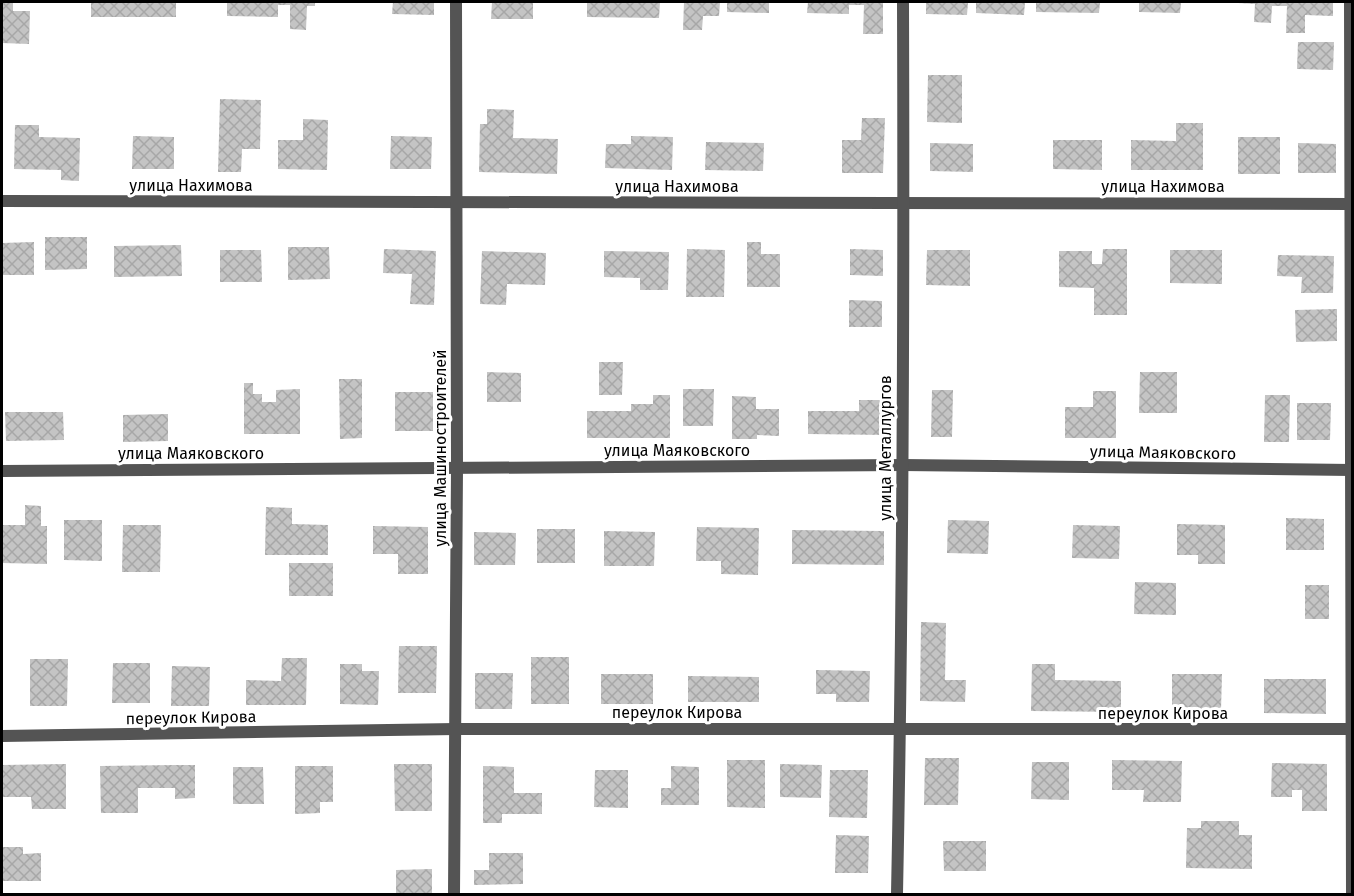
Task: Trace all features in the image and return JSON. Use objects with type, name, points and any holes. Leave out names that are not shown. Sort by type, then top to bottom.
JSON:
[{"type":"street","name":"улица Машиностроителей","points":[[454,894],[457,469],[456,2]]},
{"type":"street","name":"улица Металлургов","points":[[897,894],[904,202],[903,2]]},
{"type":"street","points":[[1350,2],[1352,894]]},
{"type":"street","name":"улица Нахимова","points":[[2,201],[1352,204]]},
{"type":"street","name":"улица Маяковского","points":[[2,471],[902,465],[1352,470]]},
{"type":"street","name":"переулок Кирова","points":[[2,736],[456,729],[1352,729]]},
{"type":"building","points":[[2,2],[13,2],[13,11],[30,11],[29,44],[2,43]]},
{"type":"building","points":[[91,2],[176,2],[176,17],[91,17]]},
{"type":"building","points":[[227,2],[315,2],[315,6],[307,6],[306,30],[290,29],[290,5],[278,5],[278,17],[227,16]]},
{"type":"building","points":[[393,2],[434,2],[434,15],[392,14]]},
{"type":"building","points":[[492,2],[533,2],[533,19],[491,19]]},
{"type":"building","points":[[587,2],[660,2],[659,18],[587,17]]},
{"type":"building","points":[[684,2],[720,2],[719,16],[703,16],[702,30],[683,30]]},
{"type":"building","points":[[727,2],[769,2],[769,13],[727,12]]},
{"type":"building","points":[[808,2],[883,2],[883,34],[863,34],[864,5],[849,5],[849,14],[807,13]]},
{"type":"building","points":[[926,2],[968,2],[967,15],[926,14]]},
{"type":"building","points":[[976,2],[1025,2],[1024,15],[976,13]]},
{"type":"building","points":[[1036,2],[1100,2],[1099,13],[1036,12]]},
{"type":"building","points":[[1139,2],[1181,2],[1180,13],[1139,12]]},
{"type":"building","points":[[1238,2],[1333,2],[1333,16],[1305,15],[1305,33],[1286,33],[1287,6],[1272,6],[1271,23],[1254,22],[1255,4]]},
{"type":"building","points":[[1298,42],[1334,42],[1333,70],[1297,69]]},
{"type":"building","points":[[928,75],[962,75],[962,123],[927,122]]},
{"type":"building","points":[[220,99],[261,100],[260,149],[242,149],[241,172],[218,172]]},
{"type":"building","points":[[487,109],[514,110],[513,138],[558,139],[557,174],[479,172],[480,124],[487,124]]},
{"type":"building","points":[[862,118],[885,118],[883,173],[842,173],[842,140],[861,140]]},
{"type":"building","points":[[303,119],[328,120],[327,170],[278,169],[278,140],[303,140]]},
{"type":"building","points":[[1176,123],[1203,123],[1203,170],[1131,170],[1131,140],[1176,141]]},
{"type":"building","points":[[15,125],[39,125],[39,137],[80,138],[79,181],[61,180],[61,170],[14,169]]},
{"type":"building","points":[[133,136],[174,137],[174,169],[132,169]]},
{"type":"building","points":[[391,136],[432,137],[431,169],[390,169]]},
{"type":"building","points":[[631,136],[673,137],[672,170],[605,168],[606,144],[631,144]]},
{"type":"building","points":[[1238,137],[1280,137],[1280,174],[1238,174]]},
{"type":"building","points":[[1053,140],[1102,140],[1102,170],[1053,169]]},
{"type":"building","points":[[706,142],[764,143],[763,171],[705,170]]},
{"type":"building","points":[[930,143],[973,144],[973,172],[930,171]]},
{"type":"building","points":[[1298,143],[1336,144],[1336,173],[1298,173]]},
{"type":"building","points":[[45,237],[87,237],[87,269],[45,270]]},
{"type":"building","points":[[34,242],[34,275],[2,275],[2,243]]},
{"type":"building","points":[[747,242],[761,242],[761,254],[780,254],[780,287],[747,287]]},
{"type":"building","points":[[181,245],[182,276],[114,277],[114,246]]},
{"type":"building","points":[[288,247],[329,247],[330,279],[288,280]]},
{"type":"building","points":[[384,249],[436,251],[434,305],[410,304],[412,274],[383,273]]},
{"type":"building","points":[[687,249],[725,250],[724,297],[686,297]]},
{"type":"building","points":[[850,249],[883,250],[883,276],[850,275]]},
{"type":"building","points":[[1103,249],[1127,249],[1127,315],[1094,315],[1094,288],[1059,287],[1059,251],[1092,251],[1092,264],[1102,264]]},
{"type":"building","points":[[220,250],[261,250],[262,282],[220,282]]},
{"type":"building","points":[[927,250],[970,250],[970,286],[926,285]]},
{"type":"building","points":[[1170,250],[1222,250],[1222,284],[1170,283]]},
{"type":"building","points":[[482,251],[546,253],[545,285],[507,284],[506,305],[480,304]]},
{"type":"building","points":[[604,251],[669,252],[668,290],[640,290],[640,278],[604,277]]},
{"type":"building","points":[[1278,255],[1334,256],[1333,293],[1301,293],[1302,277],[1277,276]]},
{"type":"building","points":[[849,300],[882,301],[882,327],[849,327]]},
{"type":"building","points":[[1337,309],[1337,341],[1296,342],[1295,310]]},
{"type":"building","points":[[599,362],[623,362],[622,395],[599,395]]},
{"type":"building","points":[[487,372],[521,373],[521,402],[487,402]]},
{"type":"building","points":[[1140,372],[1177,372],[1177,413],[1139,413]]},
{"type":"building","points":[[339,379],[362,379],[362,438],[340,439]]},
{"type":"building","points":[[244,383],[253,383],[253,394],[262,394],[262,402],[276,402],[276,390],[300,389],[300,434],[244,434]]},
{"type":"building","points":[[683,389],[714,389],[713,426],[683,426]]},
{"type":"building","points":[[932,390],[953,390],[952,437],[931,437]]},
{"type":"building","points":[[1093,391],[1116,391],[1116,438],[1065,438],[1065,407],[1093,407]]},
{"type":"building","points":[[395,392],[433,392],[433,431],[395,431]]},
{"type":"building","points":[[653,395],[670,395],[670,438],[587,438],[587,411],[631,411],[631,404],[653,404]]},
{"type":"building","points":[[1265,395],[1290,395],[1289,442],[1264,442]]},
{"type":"building","points":[[732,396],[756,397],[756,409],[779,409],[779,436],[757,435],[757,439],[732,439]]},
{"type":"building","points":[[859,400],[888,400],[887,435],[808,434],[808,411],[859,411]]},
{"type":"building","points":[[1297,403],[1331,403],[1330,440],[1297,440]]},
{"type":"building","points":[[5,412],[63,412],[64,440],[6,441]]},
{"type":"building","points":[[168,414],[168,441],[123,442],[123,415]]},
{"type":"building","points":[[25,505],[41,506],[41,526],[47,526],[47,564],[2,563],[2,525],[25,525]]},
{"type":"building","points":[[266,507],[292,508],[292,524],[328,525],[328,555],[265,555]]},
{"type":"building","points":[[1286,518],[1324,519],[1324,550],[1286,550]]},
{"type":"building","points":[[64,520],[102,520],[102,561],[64,560]]},
{"type":"building","points":[[948,520],[989,521],[988,554],[947,553]]},
{"type":"building","points":[[1177,524],[1225,525],[1225,564],[1198,564],[1198,555],[1177,555]]},
{"type":"building","points":[[123,525],[161,525],[160,572],[122,572]]},
{"type":"building","points":[[1073,525],[1120,526],[1119,559],[1072,558]]},
{"type":"building","points":[[373,526],[428,527],[428,574],[398,574],[398,554],[373,554]]},
{"type":"building","points":[[697,527],[759,528],[758,575],[721,574],[721,561],[696,561]]},
{"type":"building","points":[[537,529],[575,529],[575,563],[537,563]]},
{"type":"building","points":[[792,530],[884,531],[884,565],[792,564]]},
{"type":"building","points":[[604,531],[655,532],[654,566],[604,566]]},
{"type":"building","points":[[474,532],[516,533],[515,565],[474,565]]},
{"type":"building","points":[[289,563],[333,563],[333,596],[289,596]]},
{"type":"building","points":[[1135,582],[1176,583],[1176,615],[1134,614]]},
{"type":"building","points":[[1305,585],[1329,585],[1329,619],[1305,619]]},
{"type":"building","points":[[921,622],[946,623],[945,680],[966,680],[965,702],[920,701]]},
{"type":"building","points":[[399,646],[437,646],[436,693],[398,693]]},
{"type":"building","points":[[531,657],[569,657],[569,704],[531,704]]},
{"type":"building","points":[[282,658],[307,658],[306,705],[246,705],[246,680],[281,681]]},
{"type":"building","points":[[30,659],[68,659],[67,706],[30,706]]},
{"type":"building","points":[[113,663],[150,663],[150,703],[112,703]]},
{"type":"building","points":[[340,664],[362,664],[362,671],[379,671],[378,705],[340,704]]},
{"type":"building","points":[[1032,664],[1055,664],[1055,680],[1121,681],[1121,712],[1031,711]]},
{"type":"building","points":[[172,666],[210,667],[209,706],[171,706]]},
{"type":"building","points":[[816,670],[870,671],[869,702],[836,702],[836,694],[816,694]]},
{"type":"building","points":[[475,673],[513,673],[512,709],[475,709]]},
{"type":"building","points":[[601,674],[653,674],[653,704],[601,704]]},
{"type":"building","points":[[1172,674],[1222,674],[1221,710],[1172,710]]},
{"type":"building","points":[[688,676],[759,677],[759,702],[688,702]]},
{"type":"building","points":[[1264,679],[1326,679],[1326,714],[1264,713]]},
{"type":"building","points":[[925,758],[959,758],[958,805],[924,805]]},
{"type":"building","points":[[727,760],[765,760],[765,808],[727,807]]},
{"type":"building","points":[[1112,760],[1182,761],[1181,802],[1143,802],[1144,790],[1112,790]]},
{"type":"building","points":[[1032,762],[1069,762],[1069,800],[1031,799]]},
{"type":"building","points":[[1272,763],[1327,764],[1327,811],[1302,811],[1302,790],[1292,790],[1292,797],[1271,797]]},
{"type":"building","points":[[66,764],[66,809],[32,809],[31,797],[2,797],[2,765]]},
{"type":"building","points":[[394,764],[432,764],[432,811],[395,811]]},
{"type":"building","points":[[780,764],[822,765],[821,798],[780,797]]},
{"type":"building","points":[[195,765],[195,798],[175,799],[175,788],[138,788],[138,813],[101,813],[100,766]]},
{"type":"building","points":[[295,766],[333,766],[333,802],[320,802],[320,813],[295,814]]},
{"type":"building","points":[[483,766],[514,767],[514,793],[542,793],[542,814],[502,814],[502,823],[483,823]]},
{"type":"building","points":[[671,766],[699,767],[699,805],[661,805],[661,788],[671,788]]},
{"type":"building","points":[[233,767],[263,767],[264,804],[233,804]]},
{"type":"building","points":[[595,770],[628,770],[628,808],[594,807]]},
{"type":"building","points":[[830,770],[868,770],[867,818],[829,817]]},
{"type":"building","points":[[1201,821],[1239,821],[1239,835],[1252,835],[1252,869],[1186,868],[1187,828],[1201,828]]},
{"type":"building","points":[[836,835],[869,836],[868,873],[835,873]]},
{"type":"building","points":[[943,841],[986,841],[986,871],[944,871]]},
{"type":"building","points":[[2,847],[23,847],[23,854],[41,853],[41,881],[2,881]]},
{"type":"building","points":[[489,853],[523,853],[523,884],[474,885],[474,870],[489,870]]},
{"type":"building","points":[[432,869],[432,894],[396,894],[396,870]]}]
